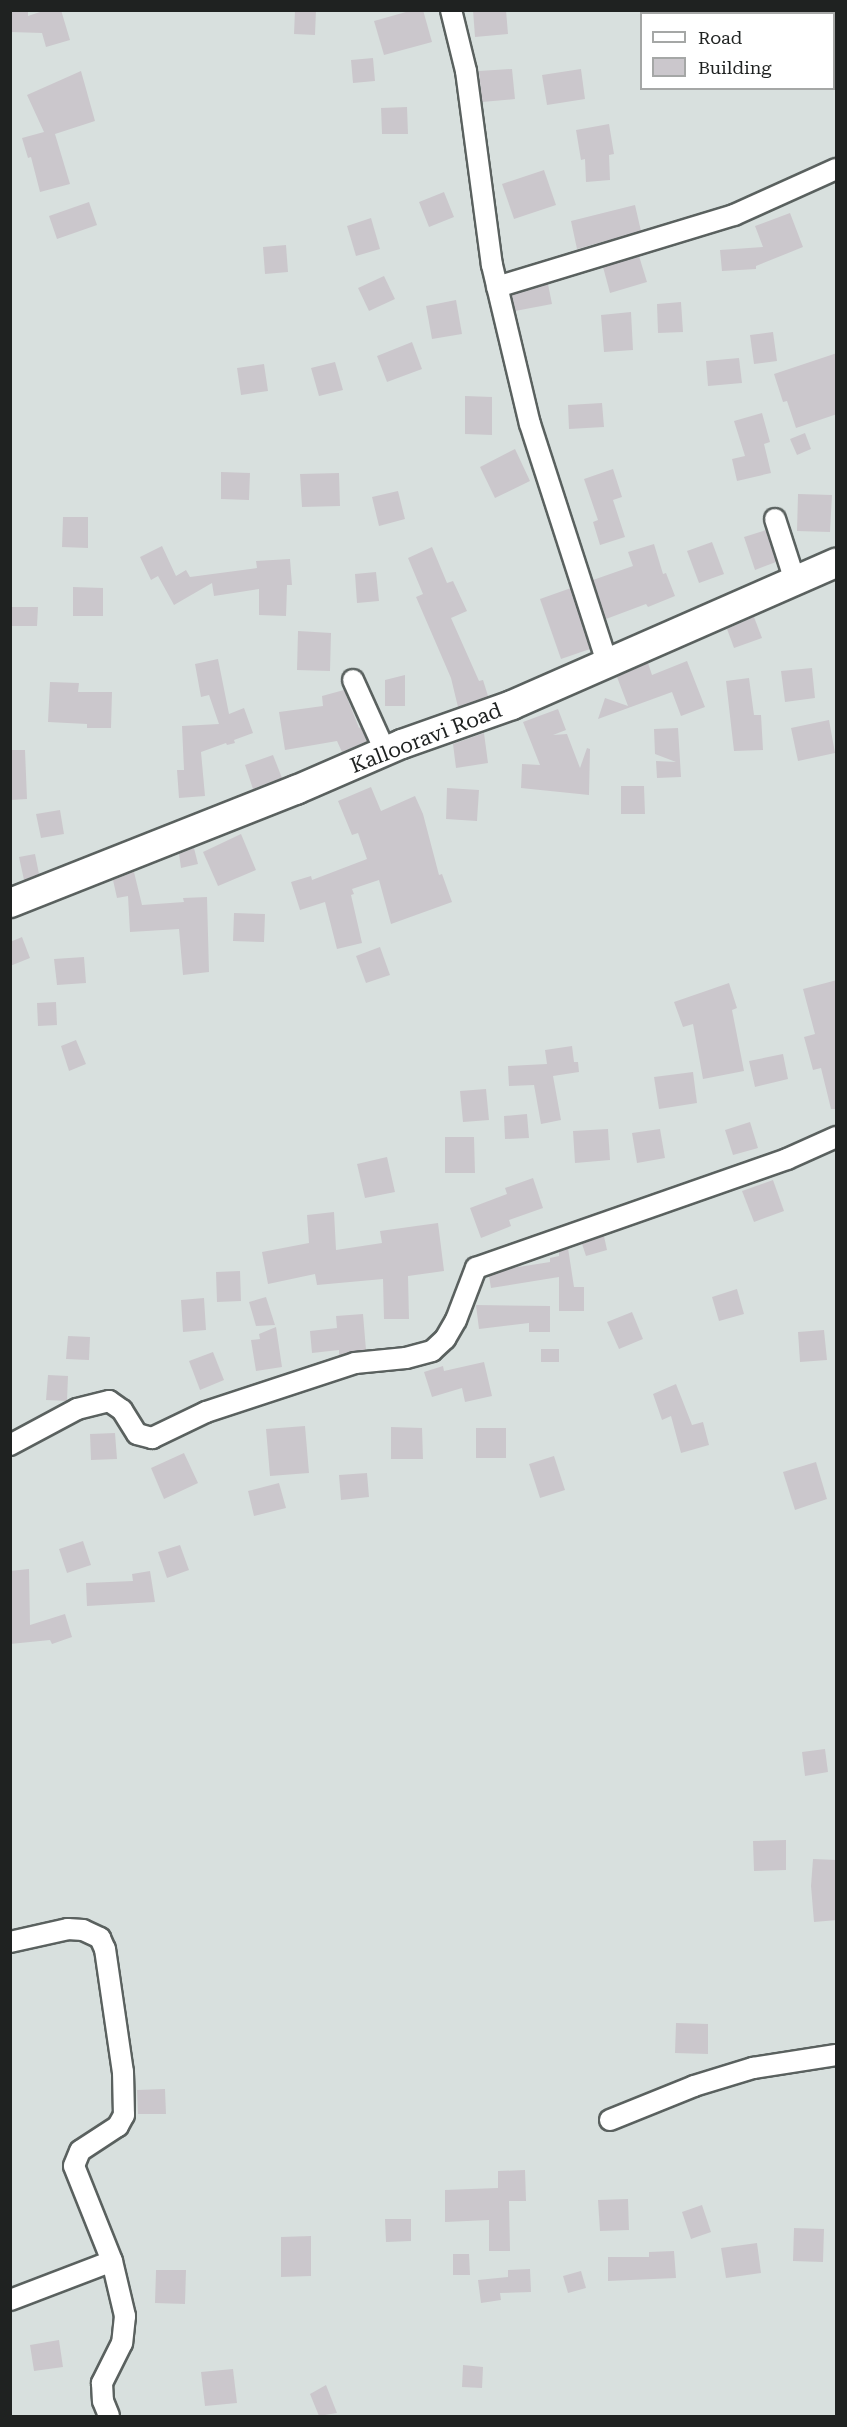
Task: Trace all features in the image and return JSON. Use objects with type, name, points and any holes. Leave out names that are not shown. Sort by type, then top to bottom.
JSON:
[{"type":"main road","name":"Kallooravi Road","points":[[10,903],[296,790],[385,751],[512,705],[837,563]]},
{"type":"street","points":[[451,10],[466,71],[492,265],[497,287],[530,424],[607,662]]},
{"type":"street","points":[[497,287],[734,215],[837,170]]},
{"type":"street","points":[[775,519],[795,581]]},
{"type":"street","points":[[352,680],[385,751]]},
{"type":"street","points":[[10,1445],[77,1409],[109,1401],[122,1410],[137,1434],[152,1438],[206,1412],[355,1363],[406,1358],[432,1351],[445,1339],[456,1320],[476,1268],[787,1159],[837,1137]]},
{"type":"street","points":[[10,1942],[68,1929],[83,1930],[100,1938],[105,1949],[123,2072],[124,2115],[118,2126],[80,2151],[74,2166],[112,2261],[125,2316],[122,2343],[102,2383],[103,2401],[109,2416]]},
{"type":"street","points":[[610,2120],[694,2086],[753,2068],[837,2055]]},
{"type":"street","points":[[10,2300],[112,2261]]},
{"type":"building","points":[[10,10],[28,10],[28,16],[46,10],[61,10],[70,40],[46,47],[42,33],[10,32]]},
{"type":"building","points":[[295,10],[316,10],[315,35],[294,34]]},
{"type":"building","points":[[413,10],[423,10],[432,42],[384,55],[374,21]]},
{"type":"building","points":[[473,10],[506,10],[508,34],[475,37]]},
{"type":"building","points":[[373,58],[375,81],[353,83],[351,60]]},
{"type":"building","points":[[512,69],[515,99],[482,102],[479,71]]},
{"type":"building","points":[[581,69],[585,99],[547,105],[542,75]]},
{"type":"building","points":[[81,71],[95,121],[55,134],[70,184],[40,192],[31,157],[28,158],[22,138],[44,132],[27,95]]},
{"type":"building","points":[[407,107],[408,134],[382,134],[381,108]]},
{"type":"building","points":[[609,124],[614,154],[609,155],[610,180],[586,182],[585,159],[581,160],[576,130]]},
{"type":"building","points":[[544,170],[556,205],[514,219],[502,184]]},
{"type":"building","points":[[444,192],[454,217],[429,227],[419,202]]},
{"type":"building","points":[[89,202],[97,225],[57,239],[49,216]]},
{"type":"building","points":[[635,205],[641,231],[577,249],[571,221]]},
{"type":"building","points":[[790,213],[803,247],[756,266],[756,269],[722,271],[720,250],[763,247],[755,226]]},
{"type":"building","points":[[371,218],[380,249],[356,256],[347,226]]},
{"type":"building","points":[[286,245],[288,272],[265,274],[263,247]]},
{"type":"building","points":[[639,256],[647,282],[610,293],[603,267]]},
{"type":"building","points":[[384,276],[395,299],[369,311],[358,288]]},
{"type":"building","points":[[548,284],[552,304],[515,311],[512,295]]},
{"type":"building","points":[[456,300],[462,334],[432,339],[426,306]]},
{"type":"building","points":[[681,302],[683,332],[658,333],[657,304]]},
{"type":"building","points":[[631,312],[633,350],[604,352],[601,315]]},
{"type":"building","points":[[773,332],[777,361],[754,364],[750,335]]},
{"type":"building","points":[[412,342],[422,369],[387,382],[377,356]]},
{"type":"building","points":[[837,353],[837,414],[796,428],[787,401],[783,402],[774,374]]},
{"type":"building","points":[[739,358],[742,383],[708,386],[706,361]]},
{"type":"building","points":[[335,362],[343,390],[319,396],[311,368]]},
{"type":"building","points":[[264,364],[268,391],[241,395],[237,368]]},
{"type":"building","points":[[465,396],[492,397],[492,435],[465,434]]},
{"type":"building","points":[[602,403],[604,427],[569,429],[568,405]]},
{"type":"building","points":[[762,413],[770,442],[764,444],[771,473],[737,481],[732,459],[745,456],[734,421]]},
{"type":"building","points":[[805,433],[811,449],[797,455],[790,439]]},
{"type":"building","points":[[515,449],[530,481],[495,498],[480,467]]},
{"type":"building","points":[[613,469],[622,497],[613,500],[625,537],[600,545],[593,522],[598,520],[584,479]]},
{"type":"building","points":[[221,472],[250,473],[249,500],[221,499]]},
{"type":"building","points":[[339,473],[340,506],[302,507],[300,474]]},
{"type":"building","points":[[398,491],[405,519],[379,526],[372,497]]},
{"type":"building","points":[[798,494],[832,495],[830,532],[797,531]]},
{"type":"building","points":[[63,517],[88,517],[88,548],[62,547]]},
{"type":"building","points":[[766,530],[776,562],[755,570],[744,537]]},
{"type":"building","points":[[712,542],[724,574],[699,583],[687,551]]},
{"type":"building","points":[[654,544],[663,574],[666,573],[675,596],[648,607],[646,604],[606,619],[593,580],[633,566],[628,552]]},
{"type":"building","points":[[162,546],[176,576],[186,570],[190,577],[257,568],[256,561],[290,559],[292,585],[287,585],[286,616],[259,615],[259,589],[214,596],[212,583],[174,605],[158,576],[151,580],[140,557]]},
{"type":"building","points":[[432,547],[447,583],[453,581],[467,611],[451,618],[479,681],[483,680],[488,696],[458,707],[451,678],[416,597],[423,594],[408,558]]},
{"type":"building","points":[[376,572],[379,601],[357,603],[355,574]]},
{"type":"building","points":[[73,587],[103,588],[103,616],[73,616]]},
{"type":"building","points":[[571,588],[590,649],[561,659],[540,599]]},
{"type":"building","points":[[10,607],[38,607],[37,626],[10,626]]},
{"type":"building","points":[[754,617],[762,638],[734,648],[727,629]]},
{"type":"building","points":[[298,631],[331,633],[330,671],[297,670]]},
{"type":"building","points":[[218,659],[229,714],[244,708],[253,733],[234,740],[235,743],[227,745],[226,743],[201,752],[205,796],[179,798],[177,770],[184,770],[182,726],[219,724],[209,695],[201,697],[195,664]]},
{"type":"building","points":[[687,661],[705,707],[681,716],[672,692],[598,719],[605,698],[628,706],[617,677],[648,663],[652,675]]},
{"type":"building","points":[[812,668],[815,698],[785,702],[781,671]]},
{"type":"building","points":[[405,675],[405,706],[385,706],[385,680]]},
{"type":"building","points":[[749,678],[754,715],[761,715],[763,750],[734,751],[726,681]]},
{"type":"building","points":[[50,682],[79,683],[78,692],[112,692],[111,728],[87,728],[87,724],[48,722]]},
{"type":"building","points":[[344,690],[359,728],[361,727],[367,741],[342,752],[337,741],[285,750],[279,712],[323,706],[322,696]]},
{"type":"building","points":[[558,709],[566,730],[553,735],[567,734],[580,768],[587,748],[590,749],[589,795],[521,788],[522,764],[540,765],[523,722]]},
{"type":"building","points":[[829,720],[835,753],[798,761],[791,728]]},
{"type":"building","points":[[678,728],[681,777],[657,778],[656,761],[676,762],[655,754],[654,729]]},
{"type":"building","points":[[484,733],[488,763],[456,768],[453,744]]},
{"type":"building","points":[[10,750],[25,750],[27,799],[10,800]]},
{"type":"building","points":[[273,755],[282,778],[253,789],[245,765]]},
{"type":"building","points":[[621,786],[644,786],[645,814],[621,814]]},
{"type":"building","points":[[371,787],[381,811],[415,796],[423,814],[439,875],[442,874],[452,902],[391,924],[379,880],[352,889],[354,894],[351,895],[362,943],[337,949],[325,902],[300,910],[291,882],[311,876],[312,880],[367,859],[358,833],[352,835],[338,801]]},
{"type":"building","points":[[447,788],[479,790],[477,821],[446,819]]},
{"type":"building","points":[[60,810],[64,834],[41,838],[36,814]]},
{"type":"building","points":[[241,834],[256,870],[218,886],[203,852]]},
{"type":"building","points":[[194,848],[198,864],[181,868],[179,854]]},
{"type":"building","points":[[35,854],[39,874],[24,880],[19,857]]},
{"type":"building","points":[[134,872],[142,905],[184,902],[183,898],[207,897],[209,972],[183,975],[179,929],[130,932],[128,896],[117,898],[113,880]]},
{"type":"building","points":[[234,913],[265,914],[264,942],[233,941]]},
{"type":"building","points":[[22,937],[30,958],[10,966],[10,942]]},
{"type":"building","points":[[380,947],[390,975],[366,983],[356,956]]},
{"type":"building","points":[[84,957],[86,983],[57,985],[54,959]]},
{"type":"building","points":[[837,980],[837,1109],[831,1109],[821,1068],[813,1070],[804,1037],[815,1034],[803,989]]},
{"type":"building","points":[[729,983],[737,1008],[732,1010],[744,1071],[703,1079],[693,1024],[683,1027],[674,1002]]},
{"type":"building","points":[[56,1002],[57,1025],[38,1026],[37,1003]]},
{"type":"building","points":[[76,1040],[86,1064],[69,1071],[61,1046]]},
{"type":"building","points":[[572,1046],[574,1062],[578,1062],[579,1072],[553,1076],[561,1120],[541,1124],[534,1085],[509,1086],[508,1066],[547,1064],[545,1050]]},
{"type":"building","points":[[783,1054],[788,1079],[755,1087],[749,1061]]},
{"type":"building","points":[[693,1072],[697,1103],[659,1109],[654,1077]]},
{"type":"building","points":[[486,1089],[489,1120],[463,1122],[460,1091]]},
{"type":"building","points":[[527,1114],[529,1138],[505,1139],[504,1116]]},
{"type":"building","points":[[750,1122],[758,1148],[733,1155],[725,1130]]},
{"type":"building","points":[[608,1129],[610,1160],[575,1163],[573,1131]]},
{"type":"building","points":[[660,1129],[665,1158],[637,1163],[632,1133]]},
{"type":"building","points":[[445,1137],[474,1137],[475,1173],[445,1173]]},
{"type":"building","points":[[387,1157],[395,1192],[365,1198],[357,1164]]},
{"type":"building","points":[[533,1178],[543,1208],[509,1220],[511,1226],[481,1238],[470,1208],[507,1194],[505,1188]]},
{"type":"building","points":[[773,1180],[784,1211],[754,1222],[742,1191]]},
{"type":"building","points":[[334,1212],[336,1250],[382,1243],[380,1231],[438,1223],[444,1271],[408,1276],[409,1319],[384,1319],[383,1279],[317,1285],[315,1274],[268,1284],[262,1252],[309,1243],[307,1215]]},
{"type":"building","points":[[604,1236],[607,1250],[586,1256],[582,1244]]},
{"type":"building","points":[[568,1248],[574,1287],[584,1287],[584,1311],[559,1311],[559,1277],[491,1288],[489,1276],[512,1268],[550,1262],[550,1258],[559,1256],[559,1252]]},
{"type":"building","points":[[240,1271],[241,1301],[217,1302],[216,1272]]},
{"type":"building","points":[[737,1289],[744,1314],[719,1321],[712,1297]]},
{"type":"building","points":[[266,1297],[275,1325],[256,1326],[249,1302]]},
{"type":"building","points":[[204,1298],[206,1330],[183,1332],[181,1300]]},
{"type":"building","points":[[476,1305],[550,1306],[550,1332],[529,1332],[529,1323],[479,1329]]},
{"type":"building","points":[[632,1312],[643,1339],[619,1349],[607,1322]]},
{"type":"building","points":[[363,1314],[366,1350],[339,1356],[339,1350],[312,1353],[310,1331],[337,1328],[336,1316]]},
{"type":"building","points":[[276,1327],[282,1367],[256,1371],[251,1340],[260,1339],[259,1334]]},
{"type":"building","points":[[824,1330],[827,1360],[800,1362],[798,1332]]},
{"type":"building","points":[[68,1336],[90,1337],[89,1360],[66,1359]]},
{"type":"building","points":[[541,1349],[559,1349],[559,1362],[541,1362]]},
{"type":"building","points":[[213,1352],[224,1380],[200,1390],[189,1361]]},
{"type":"building","points":[[484,1362],[492,1396],[465,1402],[462,1388],[432,1397],[424,1372],[443,1366],[444,1371]]},
{"type":"building","points":[[48,1375],[68,1376],[67,1401],[46,1400]]},
{"type":"building","points":[[676,1384],[692,1425],[703,1422],[709,1445],[681,1453],[671,1416],[662,1420],[653,1394]]},
{"type":"building","points":[[305,1426],[309,1473],[270,1476],[266,1429]]},
{"type":"building","points":[[391,1427],[422,1428],[423,1459],[391,1459]]},
{"type":"building","points":[[476,1428],[506,1428],[506,1458],[476,1458]]},
{"type":"building","points":[[115,1433],[117,1459],[91,1460],[90,1434]]},
{"type":"building","points":[[184,1453],[198,1483],[164,1499],[151,1468]]},
{"type":"building","points":[[554,1456],[565,1490],[540,1498],[529,1464]]},
{"type":"building","points":[[816,1462],[827,1499],[795,1510],[783,1472]]},
{"type":"building","points":[[367,1473],[369,1497],[341,1500],[339,1475]]},
{"type":"building","points":[[279,1483],[286,1508],[254,1516],[248,1491]]},
{"type":"building","points":[[83,1541],[91,1565],[67,1573],[59,1549]]},
{"type":"building","points":[[180,1545],[189,1570],[167,1578],[158,1552]]},
{"type":"building","points":[[29,1569],[30,1625],[65,1614],[72,1637],[52,1644],[50,1640],[10,1644],[10,1571]]},
{"type":"building","points":[[150,1571],[155,1602],[87,1606],[86,1583],[133,1581],[132,1574]]},
{"type":"building","points":[[825,1749],[828,1772],[805,1776],[802,1752]]},
{"type":"building","points":[[786,1840],[786,1870],[754,1871],[753,1841]]},
{"type":"building","points":[[813,1859],[837,1860],[837,1920],[814,1922],[811,1886]]},
{"type":"building","points":[[676,2023],[708,2024],[708,2054],[675,2053]]},
{"type":"building","points":[[165,2089],[166,2114],[138,2114],[137,2090]]},
{"type":"building","points":[[525,2170],[526,2201],[509,2201],[510,2251],[489,2251],[489,2220],[445,2222],[445,2190],[498,2188],[498,2171]]},
{"type":"building","points":[[628,2199],[629,2230],[600,2231],[598,2200]]},
{"type":"building","points":[[702,2205],[711,2232],[691,2239],[682,2212]]},
{"type":"building","points":[[385,2219],[411,2219],[411,2241],[386,2242]]},
{"type":"building","points":[[794,2228],[824,2229],[823,2262],[793,2261]]},
{"type":"building","points":[[311,2236],[311,2276],[281,2277],[281,2237]]},
{"type":"building","points":[[757,2243],[761,2273],[726,2278],[721,2248]]},
{"type":"building","points":[[674,2251],[676,2278],[608,2281],[608,2257],[649,2257],[649,2252]]},
{"type":"building","points":[[453,2254],[469,2254],[470,2275],[453,2275]]},
{"type":"building","points":[[530,2269],[531,2292],[500,2293],[501,2300],[481,2303],[478,2280],[508,2277],[508,2270]]},
{"type":"building","points":[[156,2270],[186,2270],[185,2304],[155,2303]]},
{"type":"building","points":[[581,2271],[586,2288],[568,2293],[563,2276]]},
{"type":"building","points":[[59,2340],[63,2367],[34,2371],[30,2345]]},
{"type":"building","points":[[463,2365],[483,2367],[482,2388],[462,2387]]},
{"type":"building","points":[[233,2369],[237,2403],[205,2406],[201,2372]]},
{"type":"building","points":[[326,2385],[337,2413],[319,2416],[310,2394]]}]
